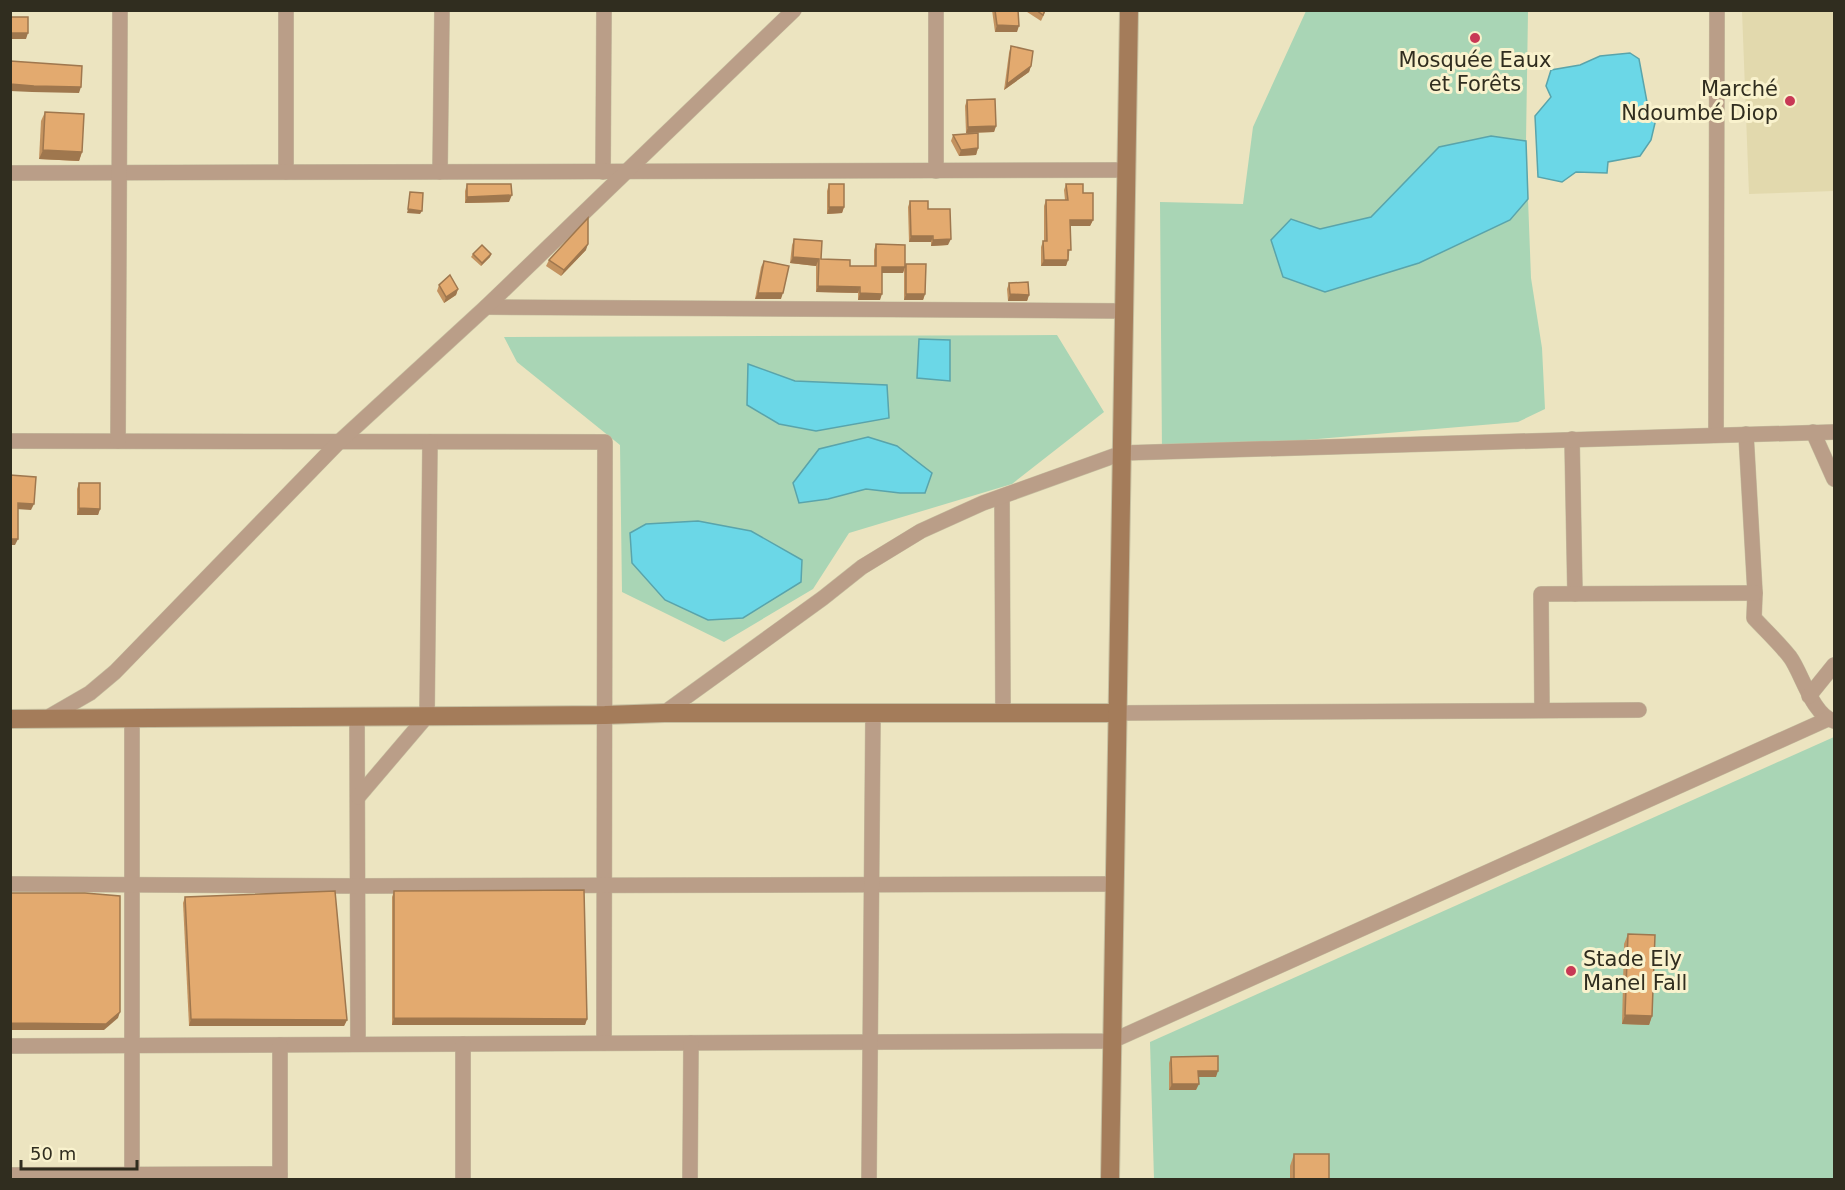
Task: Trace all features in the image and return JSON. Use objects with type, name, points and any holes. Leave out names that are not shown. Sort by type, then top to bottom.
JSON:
[{"type":"street","points":[[118,441],[120,10]]},
{"type":"street","points":[[286,10],[286,172]]},
{"type":"street","points":[[440,172],[442,10]]},
{"type":"street","points":[[603,172],[604,10]]},
{"type":"street","points":[[45,719],[90,693],[115,672],[339,442],[486,307],[794,10]]},
{"type":"street","points":[[936,10],[936,171]]},
{"type":"street","points":[[1110,1179],[1129,10]]},
{"type":"street","points":[[1716,435],[1717,10]]},
{"type":"street","points":[[10,173],[1127,170]]},
{"type":"street","points":[[486,307],[1124,311]]},
{"type":"street","points":[[1813,432],[1834,479]]},
{"type":"street","points":[[664,713],[823,598],[862,567],[921,531],[1002,496],[1122,453],[1834,432]]},
{"type":"street","points":[[10,1046],[1112,1041],[1831,720],[1809,696],[1790,657],[1754,618],[1755,593],[1746,434]]},
{"type":"street","points":[[1572,439],[1575,594]]},
{"type":"street","points":[[10,441],[605,442],[604,1043]]},
{"type":"street","points":[[358,797],[427,716],[430,441]]},
{"type":"street","points":[[1002,496],[1003,713]]},
{"type":"street","points":[[1542,710],[1541,594],[1755,593]]},
{"type":"street","points":[[1809,696],[1834,665]]},
{"type":"street","points":[[10,719],[605,716],[664,713],[1639,710]]},
{"type":"street","points":[[869,1179],[873,714]]},
{"type":"street","points":[[357,717],[358,1044]]},
{"type":"street","points":[[132,718],[132,1177]]},
{"type":"street","points":[[10,884],[358,886],[1115,884]]},
{"type":"street","points":[[690,1179],[691,1043]]},
{"type":"street","points":[[462,1179],[463,1044]]},
{"type":"street","points":[[10,1175],[280,1177],[280,1045]]},
{"type":"shaded area","name":"Marché Ndoumbé Diop","points":[[1742,11],[1834,11],[1834,191],[1749,194]]},
{"type":"green space","points":[[1306,11],[1528,11],[1526,141],[1491,136],[1439,147],[1371,217],[1320,229],[1291,220],[1271,240],[1510,220],[1528,199],[1531,278],[1542,348],[1545,409],[1518,422],[1162,452],[1160,202],[1243,204],[1253,127]]},
{"type":"green space","points":[[1057,335],[1104,412],[1012,484],[849,533],[813,589],[724,642],[622,592],[620,445],[517,362],[504,337]]},
{"type":"green space","name":"Stade Ely Manel Fall","points":[[1834,737],[1834,1179],[1154,1179],[1150,1042]]},
{"type":"water","points":[[1630,53],[1639,59],[1647,102],[1655,123],[1651,140],[1640,156],[1608,162],[1607,173],[1576,172],[1562,182],[1538,177],[1535,116],[1551,97],[1546,86],[1551,70],[1580,65],[1600,56]]},
{"type":"water","points":[[1491,136],[1526,141],[1528,199],[1510,220],[1419,263],[1325,292],[1283,277],[1271,240],[1291,219],[1320,229],[1371,217],[1439,147]]},
{"type":"water","points":[[919,339],[950,340],[950,381],[917,378]]},
{"type":"water","points":[[748,364],[795,381],[887,385],[889,418],[816,431],[779,424],[747,405]]},
{"type":"water","points":[[868,437],[897,446],[932,473],[925,493],[866,489],[828,499],[799,503],[793,483],[819,449]]},
{"type":"water","points":[[698,521],[751,531],[802,560],[801,582],[743,618],[708,620],[665,600],[632,563],[630,533],[646,524]]},
{"type":"building","points":[[995,10],[1018,10],[1019,26],[997,25]]},
{"type":"building","points":[[10,17],[28,17],[28,33],[10,33]]},
{"type":"building","points":[[1011,46],[1033,51],[1031,66],[1007,84]]},
{"type":"building","points":[[10,61],[82,66],[81,87],[10,84]]},
{"type":"building","points":[[995,99],[996,126],[968,127],[967,100]]},
{"type":"building","points":[[45,112],[84,114],[82,152],[43,150]]},
{"type":"building","points":[[978,133],[978,148],[961,150],[953,135]]},
{"type":"building","points":[[467,184],[511,184],[512,195],[467,197]]},
{"type":"building","points":[[829,184],[844,184],[844,207],[829,207]]},
{"type":"building","points":[[1066,184],[1083,184],[1083,193],[1093,193],[1093,220],[1070,220],[1071,250],[1068,250],[1068,260],[1044,260],[1043,241],[1047,241],[1046,200],[1068,200]]},
{"type":"building","points":[[410,192],[423,193],[422,211],[408,209]]},
{"type":"building","points":[[910,201],[928,201],[928,209],[950,209],[951,239],[933,240],[933,236],[911,236]]},
{"type":"building","points":[[588,218],[588,244],[564,270],[549,260]]},
{"type":"building","points":[[794,239],[822,241],[821,259],[850,260],[850,266],[876,266],[876,244],[905,245],[905,267],[882,267],[882,294],[860,293],[860,287],[818,286],[819,259],[793,257]]},
{"type":"building","points":[[482,245],[491,254],[482,263],[473,254]]},
{"type":"building","points":[[764,261],[789,266],[783,293],[758,293]]},
{"type":"building","points":[[906,264],[926,264],[925,294],[906,294]]},
{"type":"building","points":[[450,275],[458,289],[446,297],[439,285]]},
{"type":"building","points":[[1028,282],[1029,295],[1010,294],[1009,283]]},
{"type":"building","points":[[10,475],[36,477],[34,504],[18,503],[18,539],[10,539]]},
{"type":"building","points":[[79,483],[100,483],[100,509],[79,508]]},
{"type":"building","points":[[584,890],[587,1019],[394,1018],[394,891]]},
{"type":"building","points":[[335,891],[347,1020],[191,1019],[185,897]]},
{"type":"building","points":[[10,893],[85,893],[120,896],[120,1012],[106,1024],[10,1023]]},
{"type":"building","points":[[1628,934],[1655,935],[1652,1016],[1625,1015]]},
{"type":"building","points":[[1218,1056],[1218,1071],[1198,1071],[1199,1084],[1172,1084],[1171,1057]]},
{"type":"building","points":[[1294,1154],[1329,1154],[1329,1179],[1294,1179]]},
{"type":"place","name":"Mosquée Eaux et Forêts","points":[[1475,38]]},
{"type":"place","name":"Marché Ndoumbé Diop","points":[[1790,101]]},
{"type":"place","name":"Stade Ely Manel Fall","points":[[1571,971]]}]
